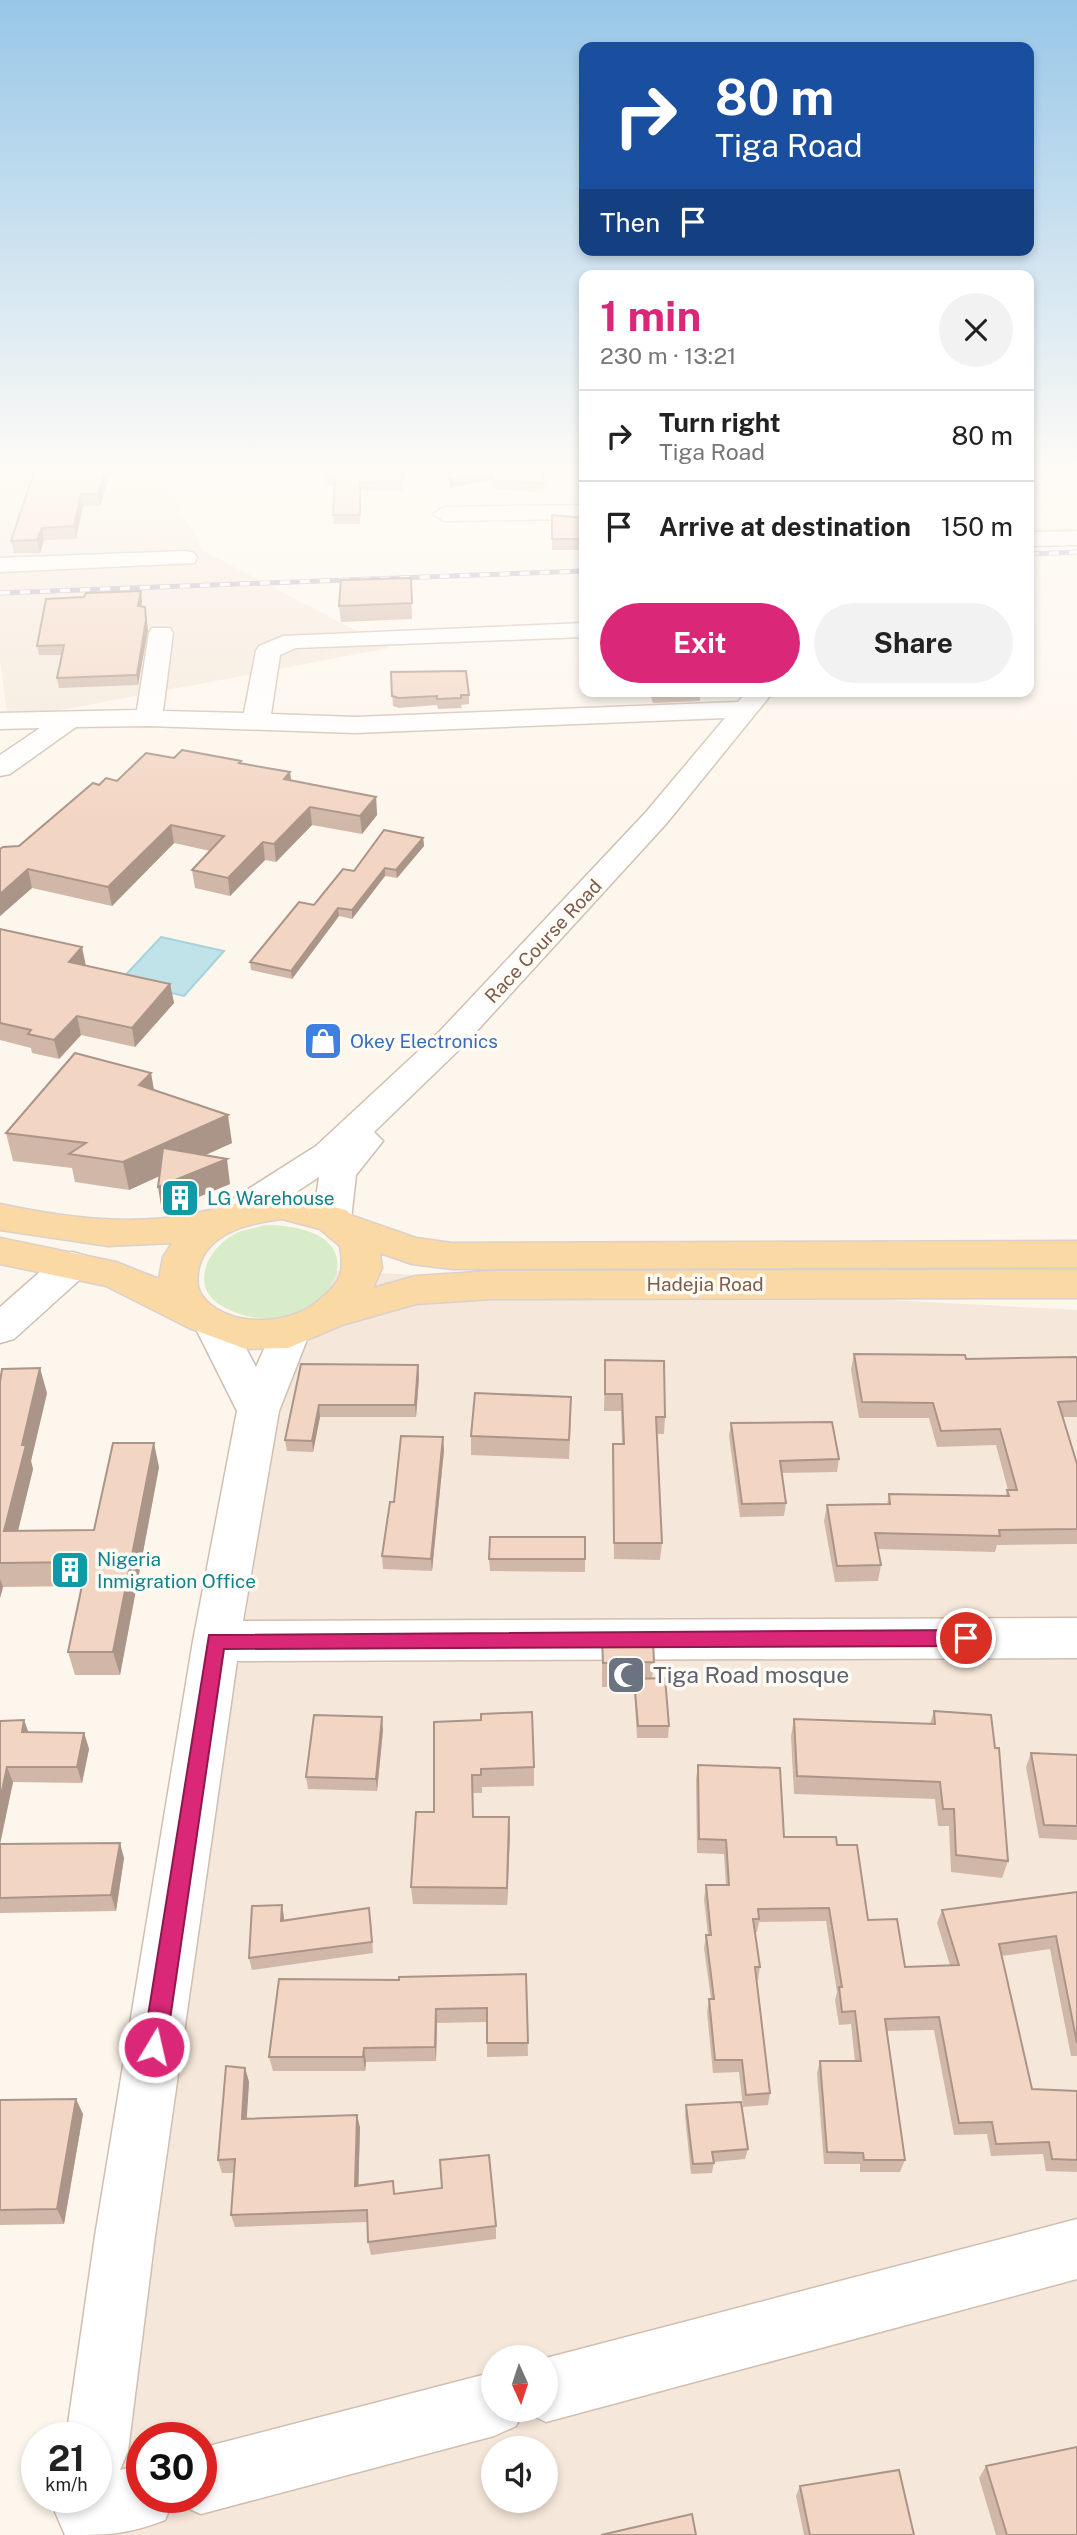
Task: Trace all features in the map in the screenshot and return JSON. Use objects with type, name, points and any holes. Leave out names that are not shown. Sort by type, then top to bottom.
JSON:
[{"type":"main road","points":[[0,1217],[91,1234],[129,1236],[174,1232],[257,1209],[306,1209],[339,1223],[361,1246],[364,1268],[356,1291],[337,1312],[315,1324],[290,1332],[250,1334],[205,1320],[116,1275],[0,1251]]},
{"type":"main road","points":[[205,1320],[182,1296],[178,1275],[184,1254],[200,1235],[228,1218]]},
{"type":"main road","name":"Hadejia Road","points":[[339,1223],[382,1243],[412,1251],[452,1256],[955,1252],[1077,1254]]},
{"type":"main road","name":"Hadejia Road","points":[[337,1312],[416,1290],[492,1284],[1077,1284]]},
{"type":"street","points":[[256,723],[268,651],[277,645],[292,641],[579,630]]},
{"type":"street","points":[[149,718],[160,633]]},
{"type":"street","name":"Race Course Road","points":[[339,1223],[338,1172],[348,1158],[638,863],[689,807],[777,697]]},
{"type":"street","points":[[0,721],[149,718],[368,724],[754,700]]},
{"type":"street","name":"Race Course Road","points":[[228,1218],[329,1154],[452,1038],[648,827],[754,700]]},
{"type":"street","points":[[0,768],[69,720]]},
{"type":"street","points":[[0,1329],[72,1265]]},
{"type":"street","points":[[205,1320],[258,1411]]},
{"type":"street","points":[[108,2422],[127,2223],[216,1641],[258,1411],[290,1332]]},
{"type":"street","points":[[216,1641],[1077,1638]]},
{"type":"street","points":[[558,2387],[1077,2249]]},
{"type":"street","points":[[217,2478],[481,2407]]},
{"type":"shaded area","points":[[0,584],[268,584],[389,648],[8,720],[0,660]]},
{"type":"shaded area","points":[[303,1269],[1077,1310],[1077,2535],[94,2535],[98,2513],[112,2513],[112,2426]]},
{"type":"green space","points":[[265,1225],[308,1231],[331,1246],[338,1265],[330,1286],[313,1304],[287,1316],[256,1318],[222,1306],[211,1298],[206,1288],[206,1266],[219,1246],[239,1232]]},
{"type":"water","points":[[161,937],[224,951],[184,996],[120,981]]},
{"type":"building","points":[[341,584],[411,584],[412,603],[339,606]]},
{"type":"building","points":[[141,591],[138,606],[145,607],[146,620],[137,675],[57,678],[64,645],[37,646],[46,599],[84,597],[86,593]]},
{"type":"building","points":[[466,671],[469,695],[461,695],[461,698],[392,696],[391,672]]},
{"type":"building","points":[[182,750],[290,772],[284,779],[376,797],[360,816],[310,807],[274,844],[263,842],[228,878],[192,870],[224,836],[171,825],[108,887],[28,869],[0,894],[0,849],[19,846],[93,783],[99,785],[106,778],[117,781],[146,753],[174,758]]},
{"type":"building","points":[[384,830],[423,838],[396,870],[385,868],[352,910],[338,908],[291,971],[250,962],[299,902],[314,905],[343,869],[354,871]]},
{"type":"building","points":[[0,929],[82,947],[69,962],[170,984],[132,1028],[77,1016],[54,1040],[28,1034],[31,1030],[0,1023]]},
{"type":"building","points":[[75,1053],[151,1073],[139,1085],[228,1115],[123,1162],[69,1154],[86,1143],[6,1133]]},
{"type":"building","points":[[163,1148],[227,1159],[158,1187]]},
{"type":"building","points":[[854,1354],[965,1355],[966,1359],[1077,1357],[1077,1401],[1058,1402],[1077,1464],[1077,1529],[999,1530],[1000,1536],[875,1533],[881,1565],[837,1566],[827,1505],[890,1504],[889,1494],[1009,1496],[1007,1490],[1017,1490],[1000,1429],[941,1431],[933,1403],[862,1402]]},
{"type":"building","points":[[605,1360],[664,1361],[665,1417],[656,1417],[662,1543],[614,1543],[613,1444],[624,1444],[622,1394],[605,1394]]},
{"type":"building","points":[[301,1364],[418,1365],[415,1405],[319,1405],[312,1441],[285,1440]]},
{"type":"building","points":[[40,1368],[22,1445],[26,1445],[4,1531],[94,1530],[113,1443],[154,1443],[113,1652],[68,1652],[87,1562],[0,1563],[2,1369]]},
{"type":"building","points":[[475,1393],[571,1397],[569,1440],[471,1436]]},
{"type":"building","points":[[832,1422],[839,1459],[780,1461],[786,1503],[742,1504],[731,1423]]},
{"type":"building","points":[[401,1436],[443,1437],[431,1559],[382,1556],[390,1502],[394,1502]]},
{"type":"building","points":[[490,1537],[585,1537],[585,1559],[489,1559]]},
{"type":"building","points":[[602,1640],[653,1640],[654,1662],[603,1663]]},
{"type":"building","points":[[665,1678],[669,1726],[638,1726],[634,1679]]},
{"type":"building","points":[[934,1711],[991,1715],[995,1748],[999,1748],[1008,1861],[956,1855],[954,1809],[943,1809],[940,1782],[797,1776],[794,1719],[935,1724]]},
{"type":"building","points":[[532,1712],[534,1767],[481,1769],[481,1775],[472,1775],[473,1817],[509,1817],[507,1888],[411,1887],[416,1812],[434,1812],[434,1722],[481,1720],[481,1714]]},
{"type":"building","points":[[314,1715],[382,1717],[376,1779],[306,1777]]},
{"type":"building","points":[[24,1720],[22,1732],[84,1733],[77,1767],[7,1767],[0,1800],[0,1721]]},
{"type":"building","points":[[1031,1753],[1077,1755],[1077,1826],[1044,1825]]},
{"type":"building","points":[[698,1765],[780,1768],[784,1837],[836,1837],[837,1845],[857,1845],[868,1920],[897,1919],[905,1967],[959,1965],[942,1910],[1077,1892],[1077,2043],[1056,1936],[999,1944],[1032,2089],[1077,2091],[1077,2160],[1052,2159],[1049,2142],[996,2144],[992,2122],[959,2123],[939,2017],[885,2019],[905,2160],[864,2160],[863,2153],[827,2152],[820,2061],[861,2061],[855,2011],[842,2012],[839,1987],[842,1987],[829,1908],[758,1909],[759,1919],[753,1919],[760,1967],[755,1967],[770,2093],[746,2095],[742,2060],[715,2060],[709,1999],[714,1999],[706,1935],[711,1935],[706,1885],[729,1885],[726,1840],[699,1839]]},
{"type":"building","points":[[120,1843],[111,1895],[0,1898],[0,1844]]},
{"type":"building","points":[[282,1905],[281,1921],[369,1908],[372,1942],[249,1958],[252,1906]]},
{"type":"building","points":[[526,1974],[528,2043],[487,2043],[487,2008],[436,2009],[435,2047],[364,2048],[363,2057],[269,2057],[279,1979],[399,1980],[399,1977]]},
{"type":"building","points":[[226,2066],[245,2068],[242,2119],[357,2115],[355,2186],[393,2181],[394,2194],[442,2188],[440,2160],[489,2155],[496,2226],[368,2242],[367,2210],[231,2215],[235,2159],[218,2160]]},
{"type":"building","points":[[76,2099],[57,2209],[0,2210],[0,2100]]},
{"type":"building","points":[[741,2102],[748,2149],[712,2152],[714,2163],[693,2164],[686,2105]]},
{"type":"building","points":[[1077,2447],[1077,2535],[1007,2535],[986,2466]]},
{"type":"building","points":[[899,2470],[914,2535],[810,2535],[800,2486]]},
{"type":"building","points":[[692,2514],[696,2535],[601,2535]]},
{"type":"railway","points":[[0,593],[231,584]]},
{"type":"place","name":"Okey Electronics","points":[[323,1041]]},
{"type":"place","name":"LG Warehouse","points":[[180,1198]]},
{"type":"place","name":"Nigeria Inmigration Office","points":[[70,1570]]},
{"type":"place","name":"Tiga Road mosque","points":[[626,1675]]},
{"type":"route","points":[[154,2047],[216,1641],[966,1638]]}]
